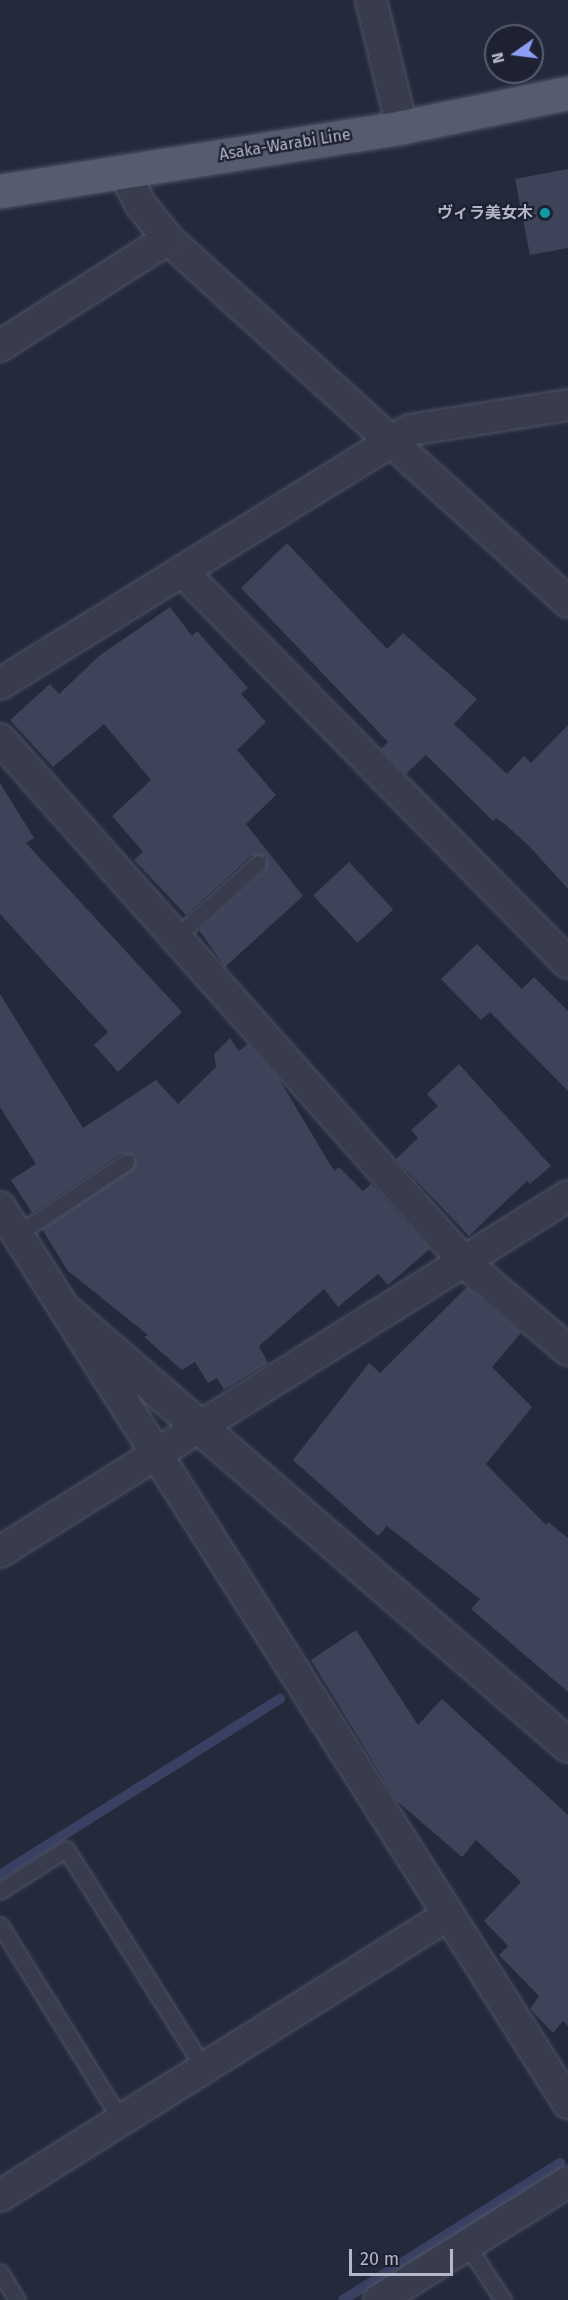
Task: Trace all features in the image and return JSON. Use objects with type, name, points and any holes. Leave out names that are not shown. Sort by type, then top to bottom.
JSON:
[{"type":"main road","name":"Asaka-Warabi Line","points":[[0,191],[402,127],[568,93]]},
{"type":"street","points":[[371,0],[402,127]]},
{"type":"street","points":[[123,170],[141,205],[168,238],[394,440],[568,602]]},
{"type":"street","points":[[0,346],[168,238]]},
{"type":"street","points":[[0,684],[410,430],[568,405]]},
{"type":"street","points":[[182,571],[568,963]]},
{"type":"street","points":[[0,739],[465,1263],[568,1350]]},
{"type":"street","points":[[0,1552],[465,1263],[568,1196]]},
{"type":"street","points":[[0,1207],[159,1453],[568,2103]]},
{"type":"street","points":[[69,1314],[568,1745]]},
{"type":"street","points":[[0,2196],[448,1915]]},
{"type":"street","points":[[393,2296],[467,2245],[568,2182]]},
{"type":"lane","points":[[176,937],[258,863]]},
{"type":"lane","points":[[17,1234],[126,1162]]},
{"type":"lane","points":[[0,1891],[66,1849],[204,2068]]},
{"type":"lane","points":[[0,1925],[121,2120]]},
{"type":"lane","points":[[467,2245],[503,2300]]},
{"type":"lane","points":[[0,2272],[17,2300]]},
{"type":"building","name":"ヴィラ美女木","points":[[568,169],[568,248],[530,255],[515,179]]},
{"type":"building","points":[[287,543],[387,649],[403,633],[477,699],[454,724],[507,774],[524,756],[531,763],[568,725],[568,889],[530,847],[506,825],[496,818],[493,821],[426,755],[406,774],[381,749],[388,742],[241,588]]},
{"type":"building","points":[[170,607],[192,636],[197,631],[248,688],[241,694],[266,722],[237,750],[276,795],[246,824],[303,896],[225,967],[199,930],[265,870],[266,857],[251,856],[186,915],[134,860],[143,852],[112,816],[151,780],[104,724],[53,767],[10,720],[50,684],[59,694],[99,656]]},
{"type":"building","points":[[0,783],[34,838],[26,843],[182,1012],[118,1072],[94,1045],[108,1032],[0,914]]},
{"type":"building","points":[[349,862],[393,910],[357,943],[313,895]]},
{"type":"building","points":[[477,944],[522,989],[534,977],[568,1011],[568,1091],[490,1012],[481,1020],[441,979]]},
{"type":"building","points":[[0,994],[83,1128],[156,1080],[178,1104],[216,1067],[214,1054],[230,1038],[239,1051],[248,1044],[279,1079],[334,1171],[339,1167],[363,1191],[371,1184],[430,1249],[388,1285],[378,1274],[338,1307],[324,1289],[259,1346],[268,1363],[224,1390],[217,1378],[208,1383],[195,1362],[182,1370],[144,1337],[148,1335],[67,1270],[42,1229],[131,1170],[134,1156],[121,1154],[32,1213],[11,1180],[36,1164],[0,1107]]},
{"type":"building","points":[[459,1064],[551,1166],[530,1184],[527,1181],[469,1236],[396,1159],[418,1138],[411,1130],[438,1106],[427,1094]]},
{"type":"building","points":[[467,1287],[521,1333],[492,1367],[532,1407],[486,1464],[546,1525],[548,1522],[568,1538],[568,1692],[471,1609],[480,1599],[387,1526],[378,1536],[293,1460],[369,1363],[380,1373]]},
{"type":"building","points":[[356,1630],[418,1725],[442,1699],[568,1815],[568,2026],[563,2021],[553,2033],[530,2009],[539,1996],[499,1955],[508,1946],[484,1921],[521,1882],[476,1840],[462,1857],[397,1801],[311,1660]]},
{"type":"waterway","points":[[0,1875],[280,1699]]},
{"type":"waterway","points":[[343,2300],[560,2163]]},
{"type":"place","name":"ヴィラ美女木","points":[[545,213]]}]
